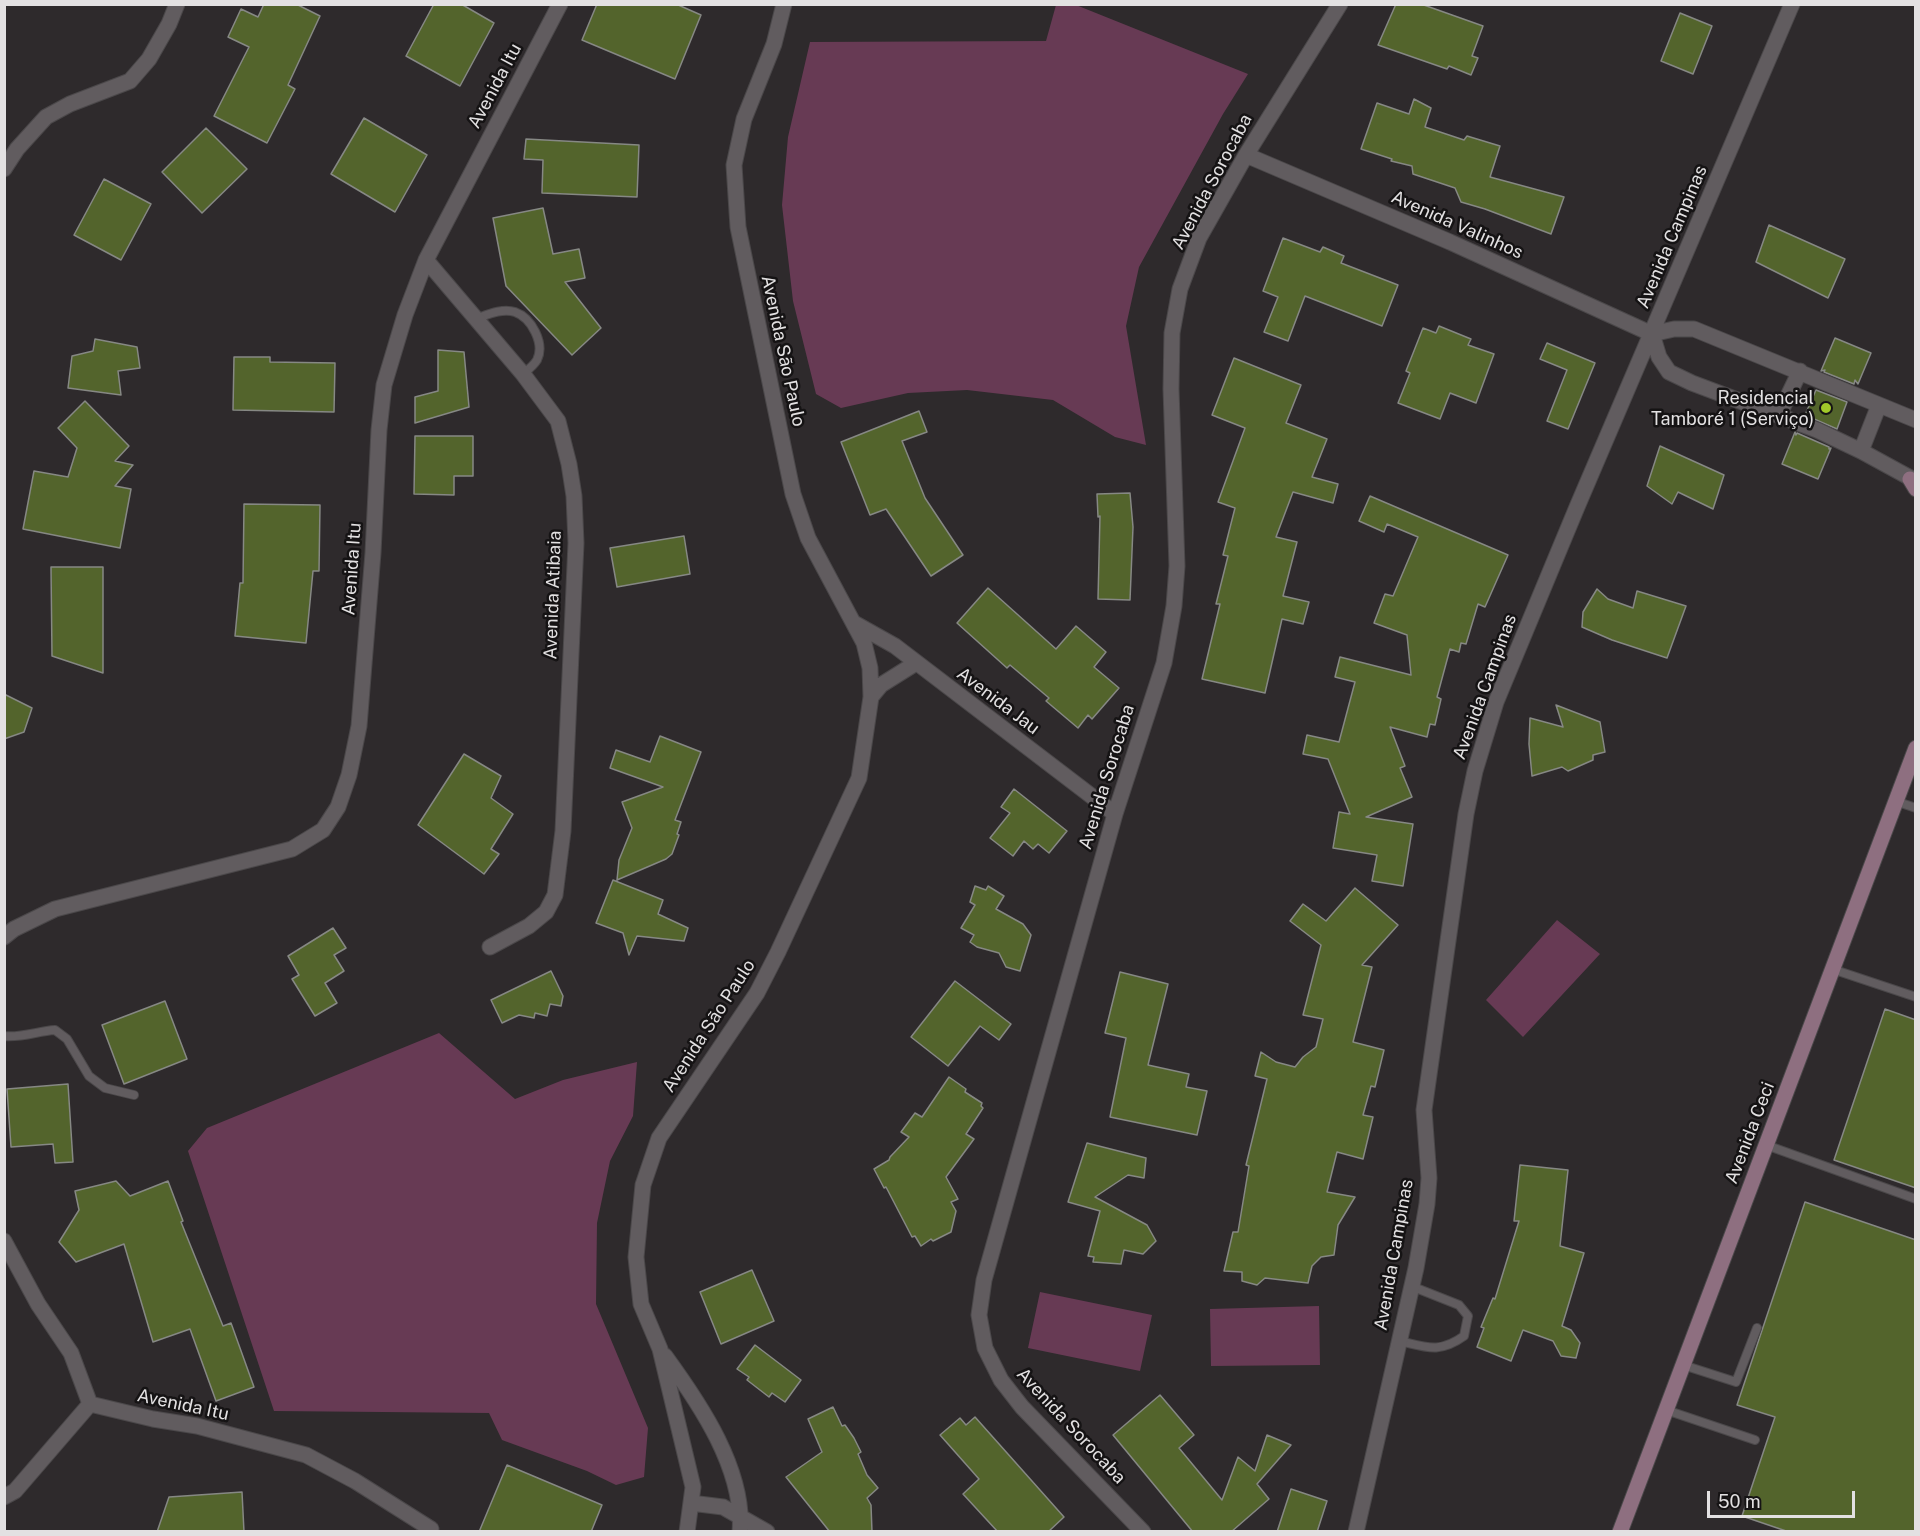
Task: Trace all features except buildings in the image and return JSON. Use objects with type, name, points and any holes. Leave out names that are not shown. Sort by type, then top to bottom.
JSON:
[{"type":"main road","name":"Avenida Ceci","points":[[1620,1532],[1916,748]]},
{"type":"street","points":[[4,169],[46,117],[70,104],[129,81],[149,59],[169,24],[177,4]]},
{"type":"street","name":"Avenida Itu","points":[[4,937],[14,929],[55,909],[292,849],[323,830],[338,807],[349,775],[359,726],[384,385],[405,315],[426,260],[560,4]]},
{"type":"street","name":"Avenida São Paulo","points":[[687,1532],[693,1487],[660,1349],[641,1304],[636,1257],[643,1185],[659,1138],[758,993],[778,952],[859,778],[871,696],[870,668],[866,651],[854,622],[808,538],[793,494],[738,227],[734,165],[744,119],[774,44],[784,4]]},
{"type":"street","name":"Avenida Sorocaba","points":[[1143,1532],[1022,1407],[1001,1380],[985,1348],[979,1315],[984,1280],[1115,814],[1164,663],[1178,566],[1171,389],[1172,345],[1180,289],[1199,238],[1246,155],[1340,4]]},
{"type":"street","name":"Avenida Campinas","points":[[1356,1532],[1427,1204],[1429,1178],[1424,1110],[1461,849],[1475,771],[1501,692],[1577,507],[1792,4]]},
{"type":"street","name":"Avenida Valinhos","points":[[1246,155],[1450,242],[1652,334]]},
{"type":"street","name":"Avenida Atibaia","points":[[426,260],[478,318],[558,421],[574,496],[576,543],[563,831],[555,895],[546,912],[529,926],[490,947]]},
{"type":"street","points":[[1914,483],[1861,451],[1779,415],[1692,383],[1669,372],[1659,357],[1652,334],[1674,329],[1694,329],[1916,420]]},
{"type":"street","points":[[1779,415],[1800,372]]},
{"type":"street","points":[[1861,451],[1879,405]]},
{"type":"street","name":"Avenida Jau","points":[[854,622],[895,646],[1115,814]]},
{"type":"street","points":[[871,696],[880,685],[916,663]]},
{"type":"street","points":[[4,1241],[38,1304],[71,1353],[90,1404],[15,1491],[4,1497]]},
{"type":"street","name":"Avenida São Paulo","points":[[660,1349],[692,1393],[728,1459],[741,1515],[740,1532]]},
{"type":"street","name":"Avenida Itu","points":[[90,1404],[153,1419],[197,1426],[306,1455],[354,1481],[431,1529]]},
{"type":"street","points":[[691,1503],[723,1507],[741,1515],[767,1532]]},
{"type":"lane","points":[[478,318],[504,311],[516,312],[532,327],[538,340],[539,353],[536,362],[523,374]]},
{"type":"lane","points":[[1895,801],[1916,807]]},
{"type":"lane","points":[[1832,969],[1916,997]]},
{"type":"lane","points":[[4,1036],[18,1038],[36,1032],[55,1030],[68,1039],[89,1076],[105,1088],[134,1095]]},
{"type":"lane","points":[[1766,1145],[1916,1199]]},
{"type":"lane","points":[[1399,1341],[1434,1349],[1450,1346],[1464,1336],[1468,1316],[1459,1305],[1411,1286]]},
{"type":"lane","points":[[1683,1365],[1737,1382],[1757,1328]]},
{"type":"lane","points":[[1666,1410],[1755,1440]]},
{"type":"shaded area","points":[[1056,5],[1076,5],[1248,74],[1223,114],[1139,267],[1126,326],[1146,445],[1115,437],[1053,400],[967,390],[908,393],[841,408],[816,394],[793,301],[782,205],[788,137],[810,42],[1046,41]]},
{"type":"shaded area","points":[[1557,920],[1600,954],[1523,1037],[1486,1000]]},
{"type":"shaded area","points":[[439,1033],[515,1099],[563,1080],[637,1062],[633,1116],[610,1161],[597,1223],[596,1304],[648,1428],[644,1477],[616,1485],[587,1471],[502,1440],[489,1413],[274,1411],[188,1151],[207,1128]]},
{"type":"shaded area","points":[[1040,1292],[1152,1315],[1140,1371],[1028,1348]]},
{"type":"shaded area","points":[[1319,1306],[1320,1365],[1211,1366],[1210,1309]]},
{"type":"place","name":"Residencial Tamboré 1 (Serviço)","points":[[1826,408]]}]
